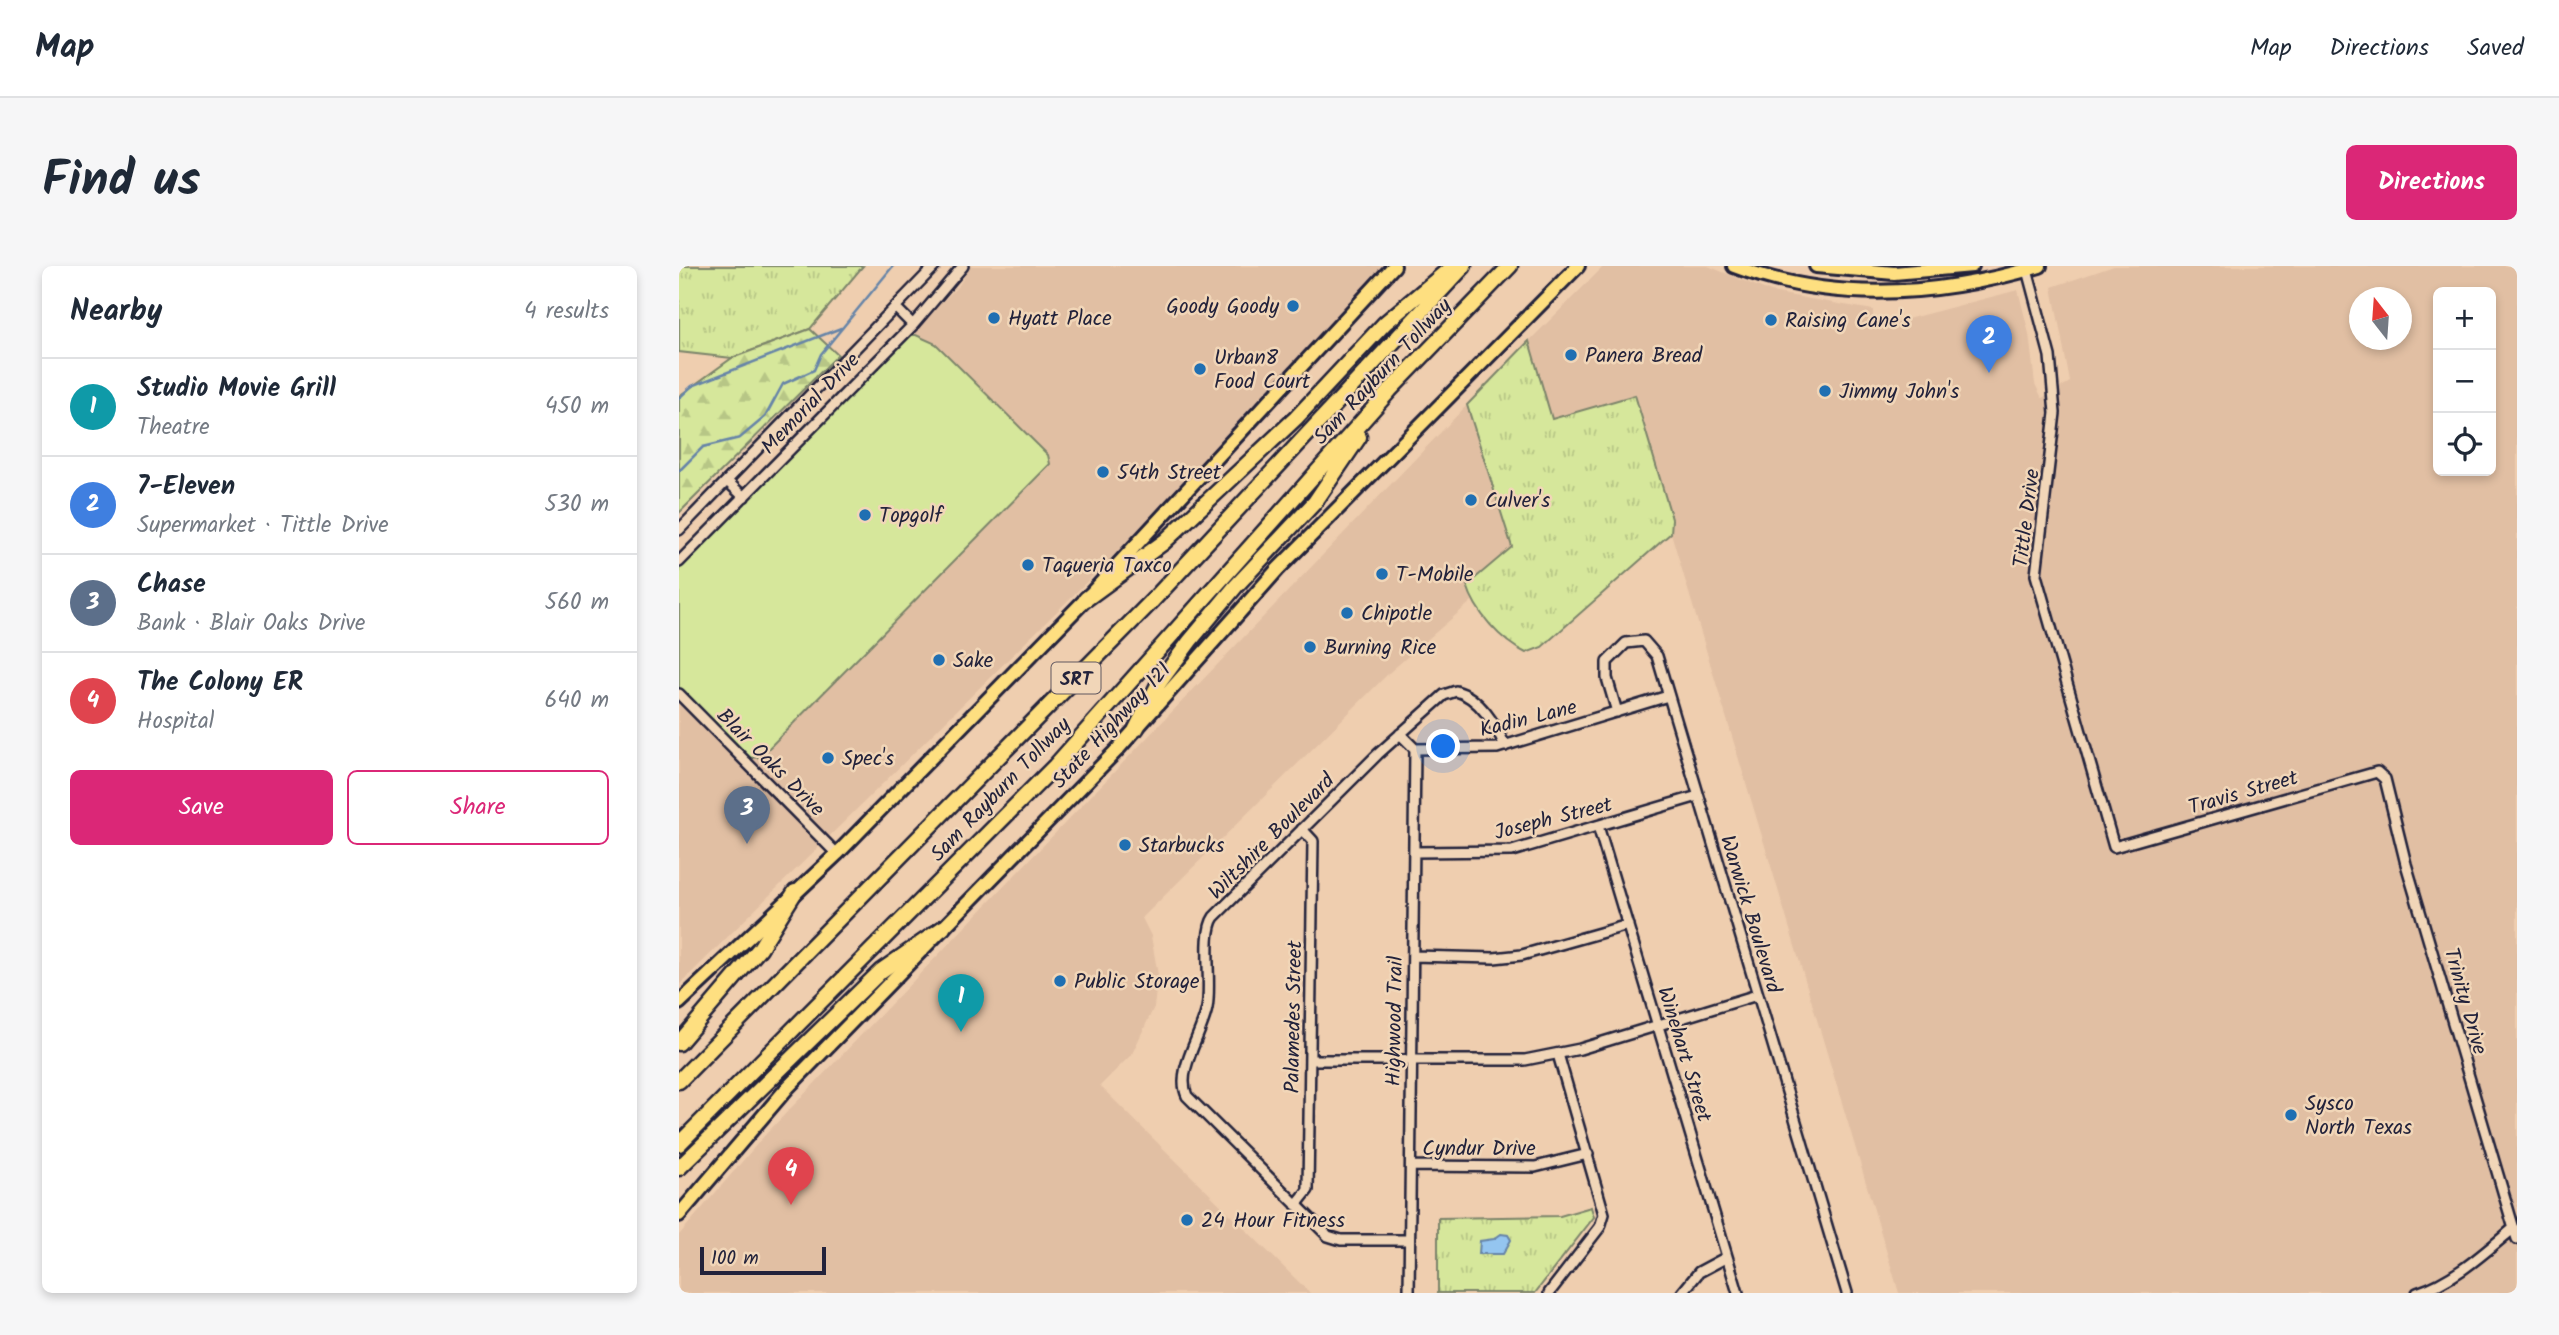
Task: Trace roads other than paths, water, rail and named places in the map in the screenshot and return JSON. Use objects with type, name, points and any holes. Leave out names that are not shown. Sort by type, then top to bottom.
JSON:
[{"type":"highway","points":[[1086,599],[1164,542],[1296,418],[1385,323],[1432,280],[1453,266]]},
{"type":"highway","name":"Sam Rayburn Tollway","points":[[679,1081],[1153,600],[1464,266]]},
{"type":"highway","name":"Sam Rayburn Tollway","points":[[679,1144],[1055,766],[1390,390],[1510,266]]},
{"type":"highway","points":[[1136,729],[1159,683],[1190,641],[1315,502],[1390,390]]},
{"type":"highway","points":[[679,1043],[760,948],[795,892]]},
{"type":"highway","points":[[679,1168],[881,971],[943,928]]},
{"type":"main road","points":[[679,1003],[837,854],[1086,599],[1394,266]]},
{"type":"main road","name":"State Highway 121","points":[[679,1215],[774,1102],[1136,729],[1276,570],[1578,266]]},
{"type":"main road","points":[[1736,266],[1815,285],[1882,292],[1937,290],[2024,267],[2040,266]]},
{"type":"main road","points":[[1816,266],[1894,273],[1972,266]]},
{"type":"street","name":"Memorial Drive","points":[[679,530],[897,309],[935,266]]},
{"type":"street","name":"Memorial Drive","points":[[679,562],[913,325],[963,266]]},
{"type":"street","name":"Tittle Drive","points":[[2024,267],[2050,356],[2055,413],[2036,575],[2114,847]]},
{"type":"street","points":[[897,309],[913,325]]},
{"type":"street","points":[[727,481],[744,496]]},
{"type":"street","name":"Warwick Boulevard","points":[[1617,712],[1606,667],[1614,654],[1634,640],[1644,641],[1654,649],[1845,1293]]},
{"type":"street","name":"Wiltshire Boulevard","points":[[1408,1240],[1331,1237],[1192,1102],[1184,1090],[1182,1078],[1207,1007],[1210,970],[1207,933],[1211,922],[1302,829],[1440,697],[1458,691],[1468,697],[1490,719],[1505,746]]},
{"type":"street","name":"Blair Oaks Drive","points":[[679,694],[837,854]]},
{"type":"street","name":"Kadin Lane","points":[[1415,749],[1488,749],[1505,746],[1668,696]]},
{"type":"street","points":[[1400,734],[1415,749]]},
{"type":"street","name":"Highwood Trail","points":[[1409,1293],[1415,749]]},
{"type":"street","name":"Travis Street","points":[[2114,847],[2377,772],[2380,774]]},
{"type":"street","name":"Trinity Drive","points":[[2380,774],[2385,779],[2406,864],[2517,1239]]},
{"type":"street","name":"Joseph Street","points":[[1414,852],[1512,851],[1698,796]]},
{"type":"street","name":"Winehart Street","points":[[1598,826],[1738,1293]]},
{"type":"street","name":"Palamedes Street","points":[[1296,1205],[1308,1190],[1313,841],[1302,829]]},
{"type":"street","points":[[1413,956],[1523,955],[1628,925]]},
{"type":"street","points":[[1310,1060],[1509,1061],[1558,1054],[1758,995]]},
{"type":"street","points":[[1549,1293],[1604,1219],[1604,1209],[1558,1054]]},
{"type":"street","name":"Cyndur Drive","points":[[1411,1166],[1535,1167],[1588,1154]]},
{"type":"street","points":[[2417,1293],[2436,1287],[2514,1228]]},
{"type":"street","points":[[1682,1293],[1699,1272],[1727,1257]]},
{"type":"water","points":[[1501,1234],[1508,1235],[1511,1240],[1503,1254],[1479,1254],[1480,1241],[1494,1239]]},
{"type":"waterway","points":[[679,471],[703,447],[740,438],[765,417],[783,384],[814,370],[821,354],[893,266]]},
{"type":"waterway","points":[[679,398],[692,386],[841,328]]},
{"type":"place","name":"Goody Goody","points":[[1293,306]]},
{"type":"place","name":"Hyatt Place","points":[[994,318]]},
{"type":"place","name":"Raising Cane's","points":[[1771,320]]},
{"type":"place","name":"Panera Bread","points":[[1571,355]]},
{"type":"place","name":"Urban8 Food Court","points":[[1200,369]]},
{"type":"place","name":"7-Eleven","points":[[1989,373]]},
{"type":"place","name":"Jimmy John's","points":[[1825,391]]},
{"type":"place","name":"54th Street","points":[[1103,472]]},
{"type":"place","name":"Culver's","points":[[1471,500]]},
{"type":"place","name":"Topgolf","points":[[865,515]]},
{"type":"place","name":"Taqueria Taxco","points":[[1028,565]]},
{"type":"place","name":"T-Mobile","points":[[1382,574]]},
{"type":"place","name":"Chipotle","points":[[1347,613]]},
{"type":"place","name":"Burning Rice","points":[[1310,647]]},
{"type":"place","name":"Sake","points":[[939,660]]},
{"type":"place","name":"Spec's","points":[[828,758]]},
{"type":"place","name":"Chase","points":[[747,844]]},
{"type":"place","name":"Starbucks","points":[[1125,845]]},
{"type":"place","name":"Public Storage","points":[[1060,981]]},
{"type":"place","name":"Studio Movie Grill","points":[[961,1032]]},
{"type":"place","name":"Sysco North Texas","points":[[2291,1115]]},
{"type":"place","name":"The Colony ER","points":[[791,1205]]},
{"type":"place","name":"24 Hour Fitness","points":[[1187,1220]]}]
